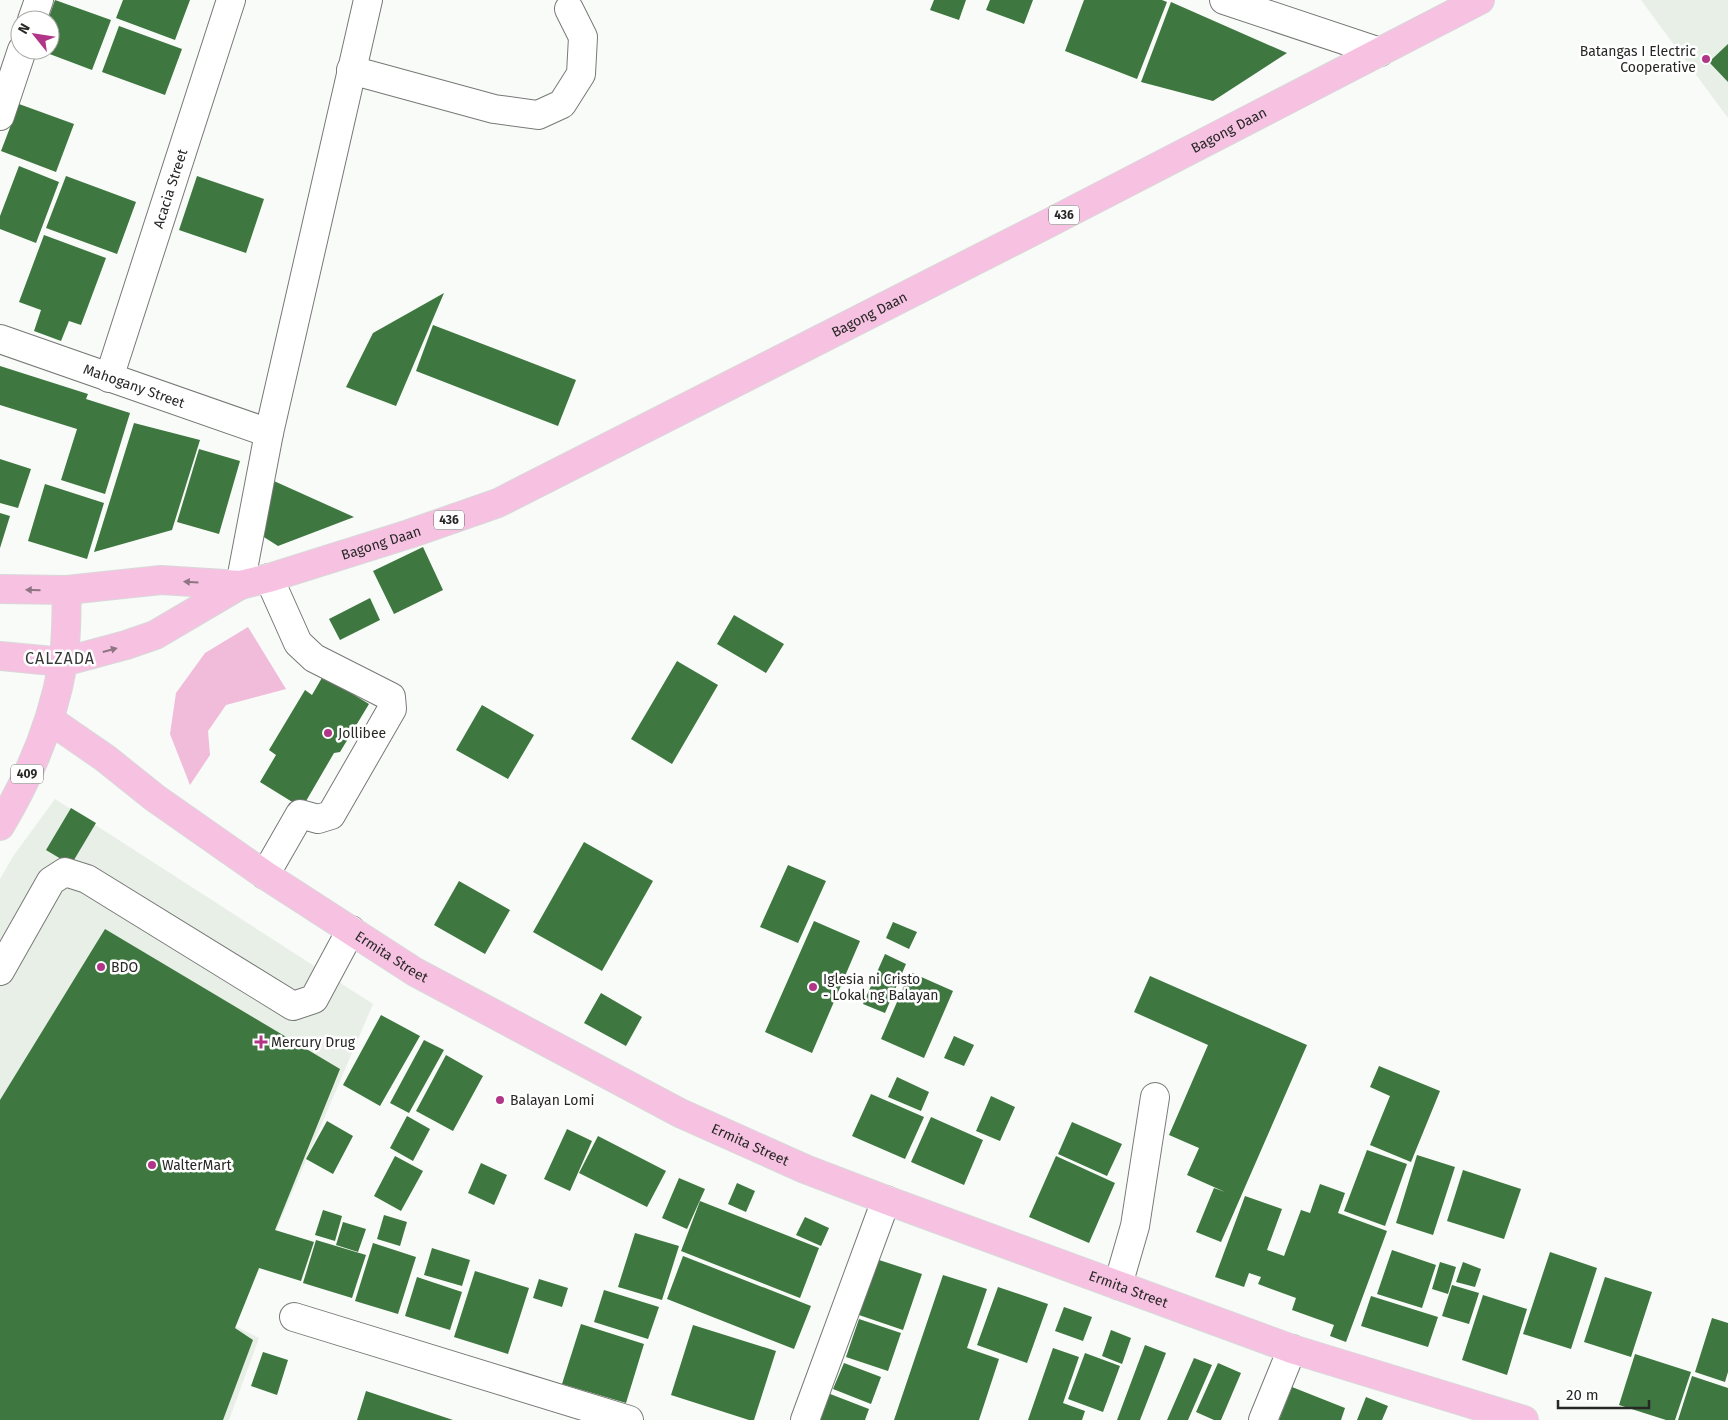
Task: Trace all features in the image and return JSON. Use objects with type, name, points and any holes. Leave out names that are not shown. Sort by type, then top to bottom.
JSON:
[{"type":"main road","name":"Bagong Daan","points":[[63,662],[126,645],[154,635],[240,585],[269,578],[318,561],[409,534],[498,503],[1020,238],[1480,0]]},
{"type":"main road","name":"Bagong Daan","points":[[67,590],[161,580],[240,585]]},
{"type":"main road","name":"436","points":[[0,589],[67,590]]},
{"type":"main road","name":"409","points":[[0,826],[17,798],[50,720],[63,662],[67,590]]},
{"type":"main road","name":"436","points":[[0,656],[63,662]]},
{"type":"main road","name":"Ermita Street","points":[[50,720],[106,758],[155,798],[265,875],[415,972],[680,1113],[805,1169],[1292,1349],[1524,1420]]},
{"type":"street","name":"Acacia Street","points":[[109,378],[231,0]]},
{"type":"street","points":[[240,585],[269,433],[368,0]]},
{"type":"street","points":[[1224,0],[1380,52]]},
{"type":"street","points":[[351,70],[494,109],[538,115],[562,104],[581,74],[583,37],[569,8]]},
{"type":"street","points":[[0,116],[19,60]]},
{"type":"street","name":"Mahogany Street","points":[[0,339],[269,433]]},
{"type":"street","points":[[265,875],[300,814],[318,819],[331,815],[392,709],[391,697],[314,658],[298,643],[269,578]]},
{"type":"street","points":[[0,971],[52,881],[65,872],[87,879],[293,1006],[314,999],[352,930]]},
{"type":"street","points":[[1118,1284],[1135,1226],[1155,1097]]},
{"type":"street","points":[[805,1420],[886,1200]]},
{"type":"street","points":[[294,1317],[629,1420]]},
{"type":"street","points":[[1262,1420],[1292,1349]]},
{"type":"shaded area","name":"Batangas I Electric Cooperative","points":[[1641,0],[1728,0],[1728,118]]},
{"type":"shaded area","points":[[248,627],[286,689],[226,705],[208,731],[210,755],[190,785],[170,734],[176,693],[205,653]]},
{"type":"shaded area","name":"WalterMart","points":[[55,799],[373,1004],[235,1326],[259,1338],[229,1420],[0,1420],[0,879],[14,855]]},
{"type":"building","points":[[55,0],[111,20],[92,70],[60,58],[60,10],[52,10]]},
{"type":"building","points":[[123,0],[190,0],[175,40],[116,18]]},
{"type":"building","points":[[934,0],[966,0],[959,20],[930,10]]},
{"type":"building","points":[[990,0],[1033,0],[1024,24],[986,10]]},
{"type":"building","points":[[1084,0],[1162,0],[1167,2],[1137,79],[1065,51]]},
{"type":"building","points":[[1171,2],[1287,53],[1213,101],[1141,82]]},
{"type":"building","points":[[119,26],[182,49],[165,95],[102,72]]},
{"type":"building","points":[[1728,44],[1728,82],[1709,62]]},
{"type":"building","points":[[19,104],[74,124],[56,172],[1,151]]},
{"type":"building","points":[[19,166],[59,182],[36,243],[0,229],[0,216]]},
{"type":"building","points":[[66,176],[136,202],[117,254],[46,228]]},
{"type":"building","points":[[197,176],[264,199],[246,253],[179,230]]},
{"type":"building","points":[[44,235],[106,258],[81,325],[69,321],[61,341],[34,331],[41,310],[19,302]]},
{"type":"building","points":[[444,293],[396,406],[346,387],[373,333]]},
{"type":"building","points":[[433,325],[576,380],[558,426],[416,371]]},
{"type":"building","points":[[0,366],[88,394],[86,399],[130,413],[105,494],[61,480],[77,429],[0,405]]},
{"type":"building","points":[[134,423],[200,440],[172,530],[94,552]]},
{"type":"building","points":[[199,449],[240,461],[219,534],[177,522]]},
{"type":"building","points":[[0,459],[31,469],[18,508],[0,503]]},
{"type":"building","points":[[265,477],[354,517],[278,546],[253,530]]},
{"type":"building","points":[[45,484],[104,503],[87,559],[28,541]]},
{"type":"building","points":[[0,513],[10,516],[0,548]]},
{"type":"building","points":[[423,547],[443,590],[394,614],[373,571]]},
{"type":"building","points":[[370,598],[380,620],[340,640],[329,619]]},
{"type":"building","points":[[734,615],[784,644],[766,673],[717,644]]},
{"type":"building","points":[[677,661],[718,685],[672,764],[631,739]]},
{"type":"building","points":[[323,676],[369,704],[340,752],[334,753],[302,808],[260,782],[276,755],[269,750],[305,690],[312,695]]},
{"type":"building","points":[[482,705],[534,735],[508,779],[456,750]]},
{"type":"building","points":[[71,808],[96,823],[71,865],[46,850]]},
{"type":"building","points":[[584,842],[653,881],[602,971],[533,932]]},
{"type":"building","points":[[788,865],[826,881],[798,943],[760,927]]},
{"type":"building","points":[[459,881],[510,910],[485,954],[434,925]]},
{"type":"building","name":"Iglesia ni Cristo - Lokal ng Balayan","points":[[814,921],[860,941],[812,1053],[765,1032]]},
{"type":"building","points":[[893,922],[917,932],[909,949],[886,938]]},
{"type":"building","name":"WalterMart","points":[[105,929],[340,1069],[275,1230],[314,1242],[301,1281],[259,1268],[235,1328],[253,1340],[223,1420],[0,1420],[0,1100]]},
{"type":"building","points":[[885,954],[906,964],[885,1013],[863,1004]]},
{"type":"building","points":[[910,972],[953,991],[924,1058],[881,1039]]},
{"type":"building","points":[[1150,976],[1307,1045],[1221,1242],[1196,1232],[1214,1188],[1225,1192],[1187,1175],[1199,1148],[1169,1135],[1208,1045],[1134,1012]]},
{"type":"building","points":[[601,993],[642,1017],[626,1046],[584,1023]]},
{"type":"building","points":[[381,1015],[420,1036],[380,1106],[343,1085]]},
{"type":"building","points":[[954,1036],[974,1045],[964,1066],[944,1058]]},
{"type":"building","points":[[424,1040],[444,1050],[409,1113],[390,1103]]},
{"type":"building","points":[[446,1055],[483,1076],[453,1131],[416,1111]]},
{"type":"building","points":[[1379,1066],[1440,1091],[1411,1162],[1370,1145],[1390,1096],[1370,1087]]},
{"type":"building","points":[[897,1077],[929,1092],[921,1111],[888,1097]]},
{"type":"building","points":[[871,1094],[924,1117],[905,1159],[852,1136]]},
{"type":"building","points":[[991,1096],[1015,1107],[1000,1141],[976,1131]]},
{"type":"building","points":[[407,1116],[430,1129],[413,1161],[390,1148]]},
{"type":"building","points":[[931,1117],[983,1140],[964,1185],[911,1162]]},
{"type":"building","points":[[327,1121],[353,1136],[333,1174],[306,1159]]},
{"type":"building","points":[[1072,1122],[1122,1144],[1107,1176],[1058,1154]]},
{"type":"building","points":[[567,1129],[592,1141],[570,1191],[544,1179]]},
{"type":"building","points":[[598,1136],[666,1171],[647,1207],[579,1173]]},
{"type":"building","points":[[1367,1150],[1407,1164],[1385,1226],[1344,1211]]},
{"type":"building","points":[[1417,1155],[1455,1167],[1433,1235],[1396,1223]]},
{"type":"building","points":[[395,1156],[423,1171],[401,1211],[374,1196]]},
{"type":"building","points":[[1056,1156],[1115,1183],[1089,1243],[1029,1217]]},
{"type":"building","points":[[481,1163],[507,1175],[494,1205],[468,1193]]},
{"type":"building","points":[[1463,1170],[1521,1189],[1504,1239],[1447,1221]]},
{"type":"building","points":[[679,1178],[705,1189],[687,1229],[662,1218]]},
{"type":"building","points":[[737,1183],[755,1191],[746,1212],[728,1204]]},
{"type":"building","points":[[1320,1184],[1345,1193],[1338,1213],[1387,1231],[1346,1342],[1330,1336],[1334,1325],[1292,1310],[1296,1298],[1258,1284],[1261,1277],[1249,1273],[1244,1287],[1215,1277],[1245,1196],[1282,1209],[1267,1250],[1284,1256],[1301,1210],[1310,1213]]},
{"type":"building","points":[[700,1201],[819,1248],[800,1298],[681,1251]]},
{"type":"building","points":[[323,1210],[342,1216],[335,1241],[315,1235]]},
{"type":"building","points":[[384,1215],[407,1222],[400,1246],[377,1239]]},
{"type":"building","points":[[805,1217],[829,1228],[821,1246],[796,1235]]},
{"type":"building","points":[[343,1222],[366,1229],[358,1252],[336,1245]]},
{"type":"building","points":[[635,1233],[679,1246],[662,1300],[618,1287]]},
{"type":"building","points":[[316,1240],[366,1255],[352,1298],[303,1283]]},
{"type":"building","points":[[373,1243],[416,1257],[398,1314],[355,1301]]},
{"type":"building","points":[[432,1248],[470,1260],[462,1286],[424,1275]]},
{"type":"building","points":[[1392,1250],[1436,1265],[1422,1308],[1377,1294]]},
{"type":"building","points":[[1550,1252],[1597,1268],[1571,1349],[1523,1334]]},
{"type":"building","points":[[683,1256],[811,1306],[794,1349],[667,1299]]},
{"type":"building","points":[[876,1259],[922,1274],[903,1330],[856,1314]]},
{"type":"building","points":[[1440,1262],[1456,1267],[1448,1294],[1432,1289]]},
{"type":"building","points":[[1463,1262],[1481,1269],[1475,1287],[1456,1282]]},
{"type":"building","points":[[475,1271],[529,1288],[508,1354],[454,1337]]},
{"type":"building","points":[[943,1275],[987,1289],[967,1348],[999,1359],[979,1420],[894,1420]]},
{"type":"building","points":[[417,1277],[462,1292],[450,1330],[405,1316]]},
{"type":"building","points":[[1605,1277],[1652,1292],[1631,1357],[1584,1342]]},
{"type":"building","points":[[539,1279],[568,1288],[562,1307],[533,1298]]},
{"type":"building","points":[[1452,1285],[1479,1293],[1469,1324],[1442,1316]]},
{"type":"building","points":[[998,1287],[1048,1304],[1027,1363],[977,1345]]},
{"type":"building","points":[[604,1290],[659,1307],[648,1339],[594,1322]]},
{"type":"building","points":[[1483,1295],[1527,1309],[1507,1375],[1462,1360]]},
{"type":"building","points":[[1371,1296],[1438,1317],[1428,1347],[1361,1326]]},
{"type":"building","points":[[1064,1307],[1092,1317],[1083,1341],[1055,1331]]},
{"type":"building","points":[[1712,1318],[1728,1323],[1728,1372],[1725,1382],[1695,1372]]},
{"type":"building","points":[[859,1319],[901,1333],[888,1371],[846,1357]]},
{"type":"building","points":[[581,1324],[644,1344],[626,1403],[562,1384]]},
{"type":"building","points":[[693,1325],[776,1351],[754,1420],[671,1395]]},
{"type":"building","points":[[1111,1330],[1131,1338],[1122,1364],[1102,1356]]},
{"type":"building","points":[[1145,1345],[1166,1353],[1140,1420],[1117,1420]]},
{"type":"building","points":[[1053,1348],[1079,1357],[1063,1403],[1085,1411],[1082,1420],[1028,1420]]},
{"type":"building","points":[[263,1352],[288,1360],[277,1395],[251,1386]]},
{"type":"building","points":[[1085,1353],[1120,1366],[1103,1412],[1068,1399]]},
{"type":"building","points":[[1635,1354],[1691,1372],[1675,1420],[1666,1420],[1619,1405]]},
{"type":"building","points":[[1194,1358],[1212,1365],[1188,1420],[1167,1420]]},
{"type":"building","points":[[844,1363],[881,1377],[871,1404],[833,1389]]},
{"type":"building","points":[[1218,1363],[1241,1373],[1221,1420],[1214,1420],[1196,1412]]},
{"type":"building","points":[[1692,1376],[1728,1388],[1728,1420],[1678,1420]]},
{"type":"building","points":[[1292,1387],[1345,1408],[1341,1420],[1279,1420]]},
{"type":"building","points":[[366,1391],[453,1420],[357,1420]]},
{"type":"building","points":[[825,1392],[869,1409],[865,1420],[814,1420]]},
{"type":"building","points":[[1366,1397],[1388,1406],[1382,1420],[1357,1420]]},
{"type":"place","name":"Batangas I Electric Cooperative","points":[[1706,59]]},
{"type":"place","name":"Jollibee","points":[[328,733]]},
{"type":"place","name":"BDO","points":[[101,967]]},
{"type":"place","name":"Iglesia ni Cristo - Lokal ng Balayan","points":[[813,987]]},
{"type":"place","name":"Mercury Drug","points":[[261,1042]]},
{"type":"place","name":"Balayan Lomi","points":[[500,1100]]},
{"type":"place","name":"WalterMart","points":[[152,1165]]},
{"type":"district","name":"CALZADA","points":[[60,658]]}]
